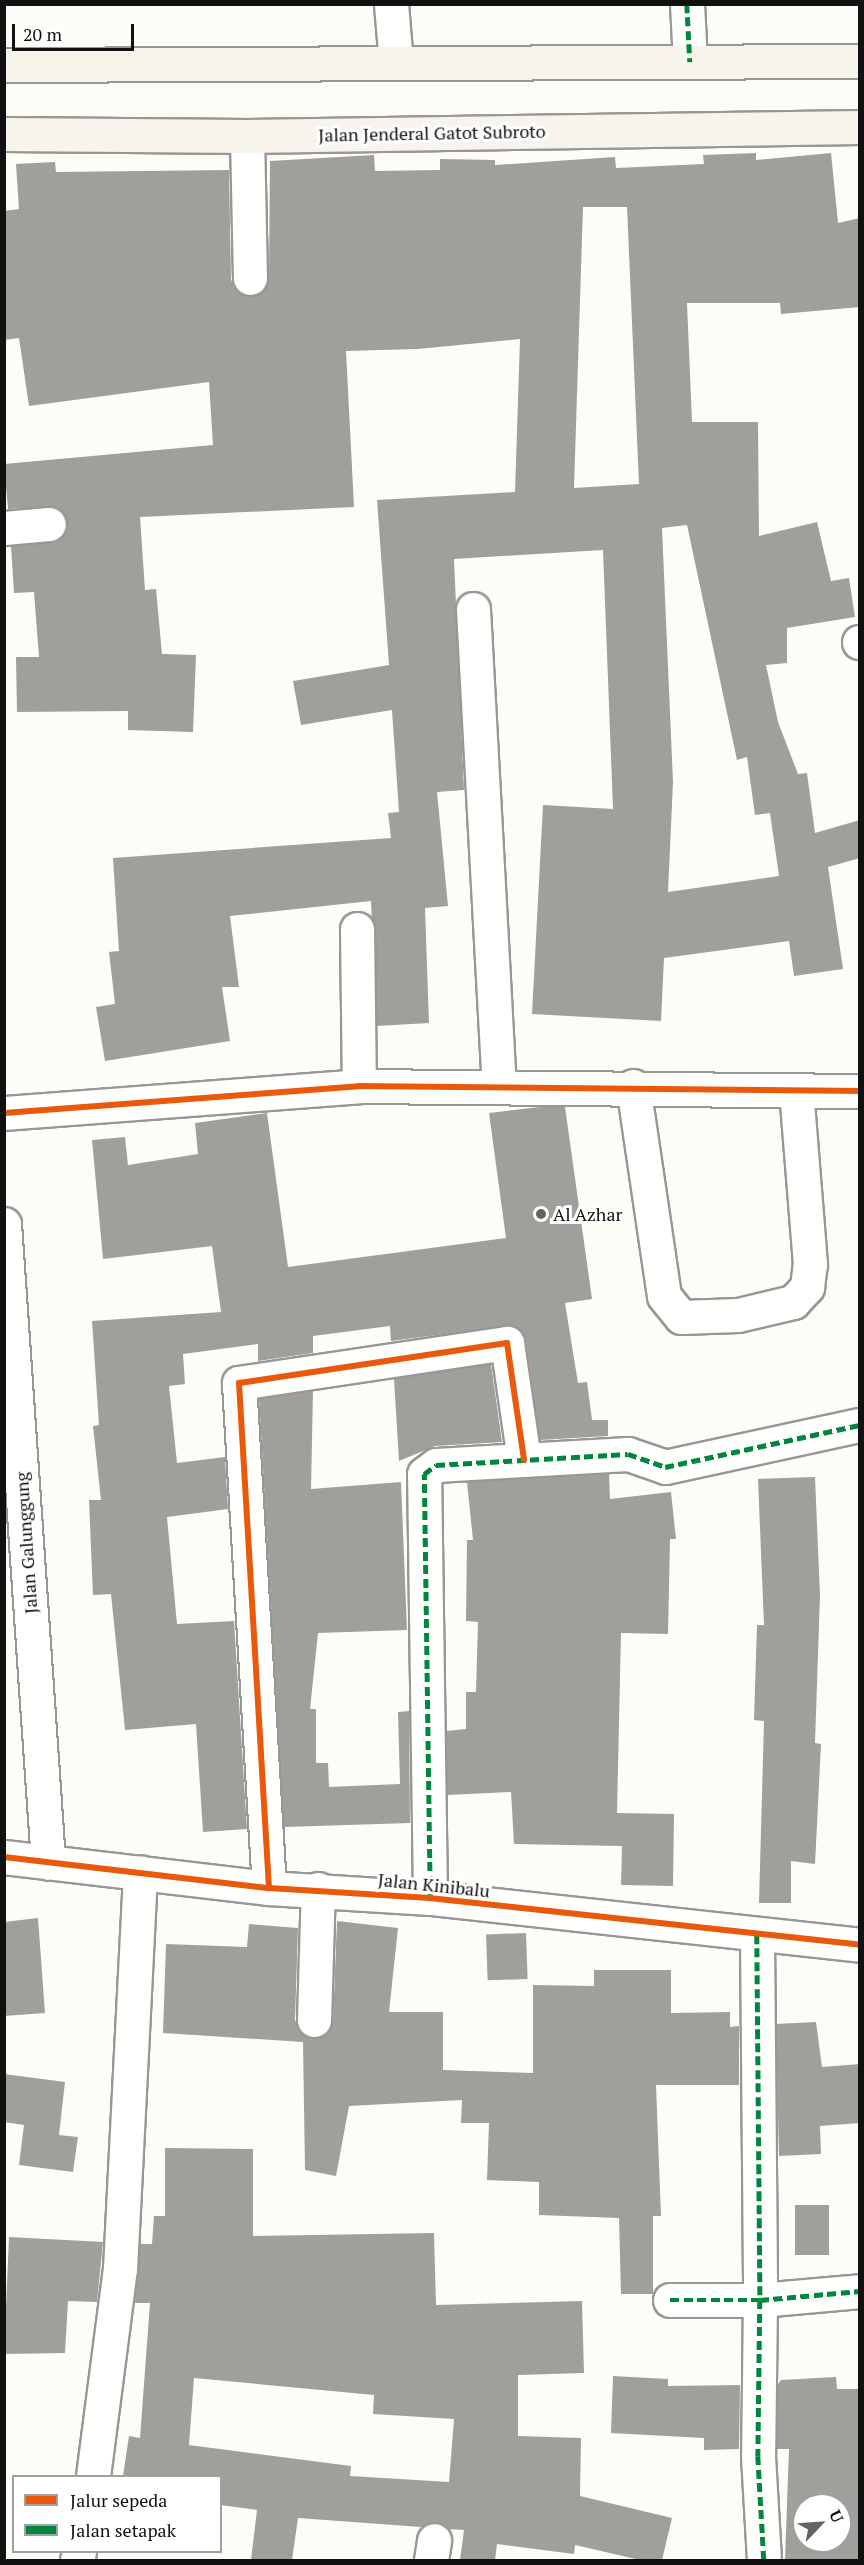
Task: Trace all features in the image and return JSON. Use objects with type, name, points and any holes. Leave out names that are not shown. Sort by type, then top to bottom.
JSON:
[{"type":"main road","points":[[4,65],[860,61]]},
{"type":"main road","name":"Jalan Jenderal Gatot Subroto","points":[[4,134],[247,136],[860,126]]},
{"type":"street","points":[[391,4],[396,63]]},
{"type":"street","points":[[687,4],[690,62]]},
{"type":"street","points":[[247,136],[250,278]]},
{"type":"street","points":[[4,528],[49,524]]},
{"type":"street","points":[[473,609],[498,1085]]},
{"type":"street","points":[[357,929],[359,1086]]},
{"type":"street","points":[[4,1113],[359,1086],[633,1086],[860,1091]]},
{"type":"street","points":[[633,1086],[664,1296],[681,1317],[738,1315],[793,1302],[807,1287],[810,1264],[796,1091]]},
{"type":"street","name":"Jalan Galunggung","points":[[4,1224],[48,1862]]},
{"type":"street","points":[[269,1888],[239,1383],[507,1343],[524,1460]]},
{"type":"street","points":[[430,1898],[424,1474],[436,1465],[628,1454],[665,1467],[860,1425]]},
{"type":"street","name":"Jalan Kinibalu","points":[[4,1857],[269,1888],[318,1889],[430,1898],[860,1946]]},
{"type":"street","points":[[93,2475],[120,2268],[140,1873]]},
{"type":"street","points":[[314,2020],[318,1889]]},
{"type":"street","points":[[757,1935],[760,2300],[758,2456],[764,2560]]},
{"type":"street","points":[[670,2300],[760,2300],[860,2291]]},
{"type":"building","points":[[756,153],[756,160],[831,153],[838,223],[860,218],[860,307],[781,314],[780,303],[687,303],[692,422],[758,422],[759,536],[817,522],[831,581],[849,578],[855,617],[787,628],[787,663],[766,665],[778,722],[798,774],[807,773],[815,833],[860,820],[860,858],[828,867],[843,969],[794,976],[789,941],[664,958],[661,1021],[532,1014],[543,805],[613,809],[603,550],[454,559],[464,790],[437,792],[448,906],[425,908],[429,1023],[377,1026],[371,901],[230,916],[239,987],[222,987],[230,1041],[105,1061],[96,1007],[115,1004],[109,952],[119,951],[113,858],[391,838],[388,813],[399,812],[392,710],[301,725],[293,681],[389,665],[377,500],[515,492],[520,339],[418,349],[346,351],[354,507],[140,517],[145,590],[156,589],[162,654],[196,655],[193,732],[128,730],[128,711],[17,712],[16,657],[39,657],[34,592],[14,593],[11,546],[59,540],[68,523],[56,507],[8,509],[4,464],[213,445],[209,382],[29,406],[19,338],[4,340],[4,211],[19,209],[16,164],[55,162],[56,172],[229,170],[231,279],[234,288],[250,297],[260,294],[269,278],[270,161],[374,155],[375,171],[440,170],[440,159],[495,160],[495,165],[615,157],[616,168],[704,164],[703,155]],"holes":[[[583,207],[627,207],[639,484],[574,488]],[[687,525],[737,760],[747,757],[755,815],[770,813],[779,876],[668,892],[673,782],[662,528]]]},
{"type":"building","points":[[539,1107],[565,1107],[592,1299],[565,1303],[578,1383],[587,1382],[592,1420],[608,1420],[608,1436],[540,1440],[526,1340],[513,1325],[391,1341],[390,1326],[313,1336],[313,1353],[258,1361],[258,1344],[183,1354],[185,1384],[169,1386],[177,1463],[225,1457],[228,1509],[167,1517],[177,1624],[234,1621],[247,1829],[203,1832],[196,1724],[125,1730],[111,1594],[93,1595],[89,1500],[101,1500],[93,1426],[99,1425],[92,1321],[221,1312],[212,1246],[103,1259],[92,1140],[125,1137],[128,1165],[198,1154],[195,1123],[267,1113],[288,1267],[506,1238],[489,1113]]},
{"type":"building","points":[[491,1364],[502,1442],[435,1446],[399,1461],[394,1379]]},
{"type":"building","points":[[313,1391],[311,1489],[401,1482],[407,1630],[318,1633],[310,1709],[316,1709],[316,1763],[328,1763],[329,1787],[400,1784],[398,1712],[409,1711],[410,1823],[284,1827],[259,1399]]},
{"type":"building","points":[[609,1474],[610,1499],[671,1492],[676,1539],[670,1539],[668,1634],[621,1633],[617,1813],[674,1814],[673,1886],[621,1885],[622,1846],[514,1844],[511,1792],[447,1795],[446,1731],[466,1729],[466,1692],[476,1692],[478,1622],[466,1621],[467,1540],[473,1540],[467,1482]]},
{"type":"building","points":[[815,1477],[820,1595],[815,1743],[821,1744],[815,1864],[791,1861],[791,1903],[759,1903],[764,1721],[754,1720],[757,1625],[764,1625],[758,1479]]},
{"type":"building","points":[[38,1918],[45,2013],[4,2016],[4,1922]]},
{"type":"building","points":[[337,1921],[398,1928],[389,2012],[443,2012],[443,2070],[533,2073],[533,1985],[594,1986],[594,1970],[671,1970],[671,2013],[730,2012],[730,2027],[739,2026],[739,2085],[656,2085],[661,2216],[653,2216],[653,2294],[621,2294],[619,2218],[539,2215],[539,2182],[487,2180],[489,2123],[461,2123],[462,2100],[349,2106],[336,2176],[305,2170],[303,2042],[163,2033],[166,1944],[247,1947],[249,1924],[298,1928],[295,2020],[305,2036],[323,2036],[333,2021]]},
{"type":"building","points":[[526,1933],[528,1979],[488,1980],[486,1934]]},
{"type":"building","points":[[816,2022],[822,2067],[860,2064],[860,2123],[820,2126],[821,2154],[779,2156],[776,2024]]},
{"type":"building","points":[[4,2074],[65,2082],[59,2135],[78,2137],[73,2172],[19,2165],[24,2125],[4,2122]]},
{"type":"building","points":[[165,2148],[253,2149],[253,2236],[434,2233],[436,2305],[582,2301],[584,2373],[518,2375],[518,2436],[581,2438],[580,2496],[672,2518],[662,2560],[640,2560],[575,2545],[574,2554],[497,2544],[495,2560],[460,2560],[464,2530],[448,2529],[437,2522],[421,2527],[298,2518],[292,2560],[251,2560],[257,2510],[222,2505],[222,2475],[123,2475],[129,2436],[140,2438],[150,2303],[135,2303],[140,2244],[152,2244],[154,2216],[165,2216]],"holes":[[[194,2378],[374,2395],[373,2414],[454,2419],[449,2482],[350,2476],[351,2466],[189,2445]]]},
{"type":"building","points":[[795,2205],[829,2205],[829,2255],[795,2255]]},
{"type":"building","points":[[9,2237],[103,2242],[97,2302],[68,2301],[65,2353],[4,2354]]},
{"type":"building","points":[[613,2376],[668,2379],[668,2386],[740,2385],[739,2449],[704,2450],[704,2438],[611,2433]]},
{"type":"building","points":[[836,2377],[837,2389],[860,2389],[860,2560],[785,2560],[789,2449],[777,2449],[778,2384],[781,2380]]},
{"type":"marked path","points":[[687,4],[690,62]]},
{"type":"marked path","points":[[430,1898],[424,1474],[436,1465],[628,1454],[665,1467],[860,1425]]},
{"type":"marked path","points":[[757,1935],[760,2300],[860,2291]]},
{"type":"marked path","points":[[670,2300],[760,2300],[758,2456],[764,2560]]},
{"type":"cycle path","points":[[4,1113],[359,1086],[860,1091]]},
{"type":"cycle path","points":[[269,1888],[239,1383],[507,1343],[524,1460]]},
{"type":"cycle path","points":[[4,1857],[269,1888],[430,1898],[860,1945]]},
{"type":"place","name":"Al Azhar","points":[[541,1214]]}]
